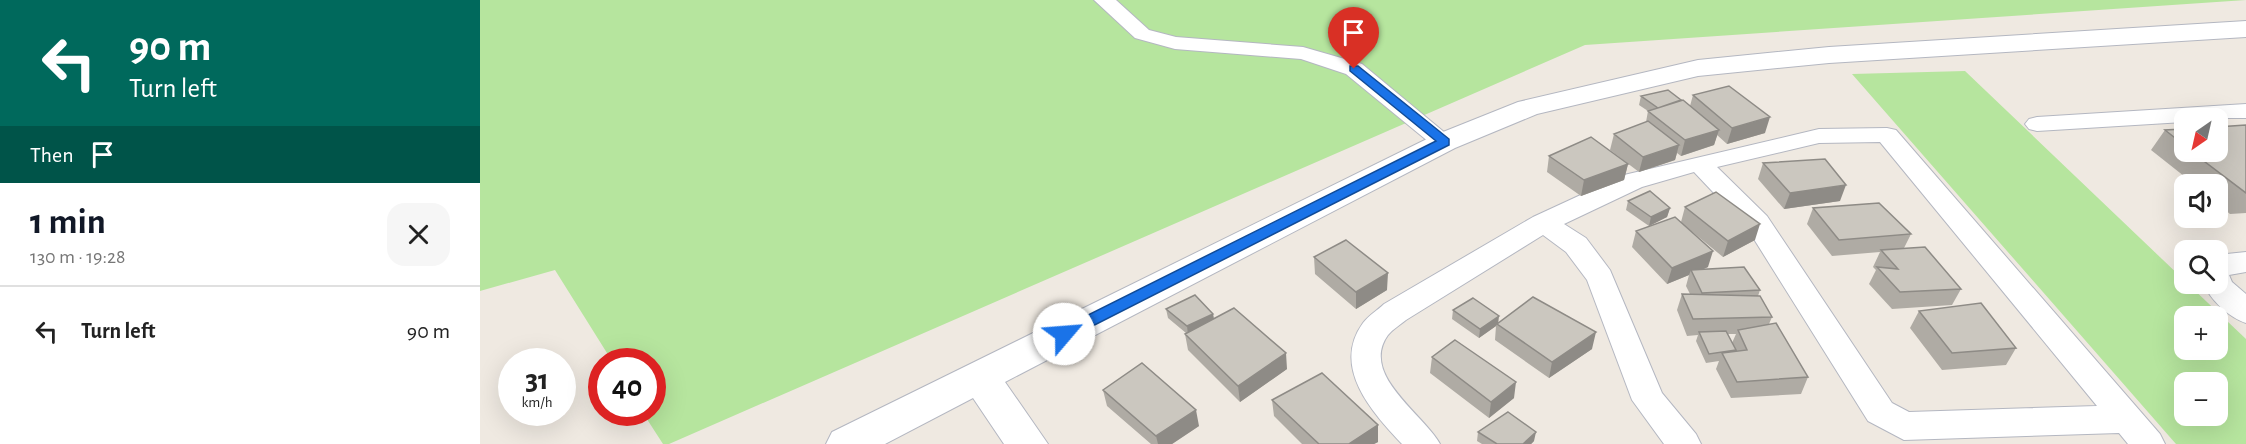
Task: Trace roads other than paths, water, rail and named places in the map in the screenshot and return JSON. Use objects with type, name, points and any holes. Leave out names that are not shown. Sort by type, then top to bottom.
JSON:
[{"type":"street","points":[[1104,0],[1142,34],[1175,44],[1303,53],[1354,69],[1444,142]]},
{"type":"street","points":[[847,444],[1444,142],[1528,108],[1613,86],[1698,68],[1829,56],[2246,29]]},
{"type":"street","points":[[2037,124],[2246,111]]},
{"type":"street","points":[[1423,444],[1382,398],[1369,378],[1366,356],[1374,331],[1395,312],[1543,223],[1633,181],[1699,163],[1819,136],[1887,135],[2148,444]]},
{"type":"street","points":[[1699,163],[1757,222],[1880,412],[1904,426],[2127,419]]},
{"type":"street","points":[[1543,223],[1576,245],[1600,277],[1648,400],[1684,444]]},
{"type":"street","points":[[2228,263],[2246,262]]},
{"type":"street","points":[[2227,294],[2246,312]]},
{"type":"street","points":[[980,377],[1028,444]]}]
